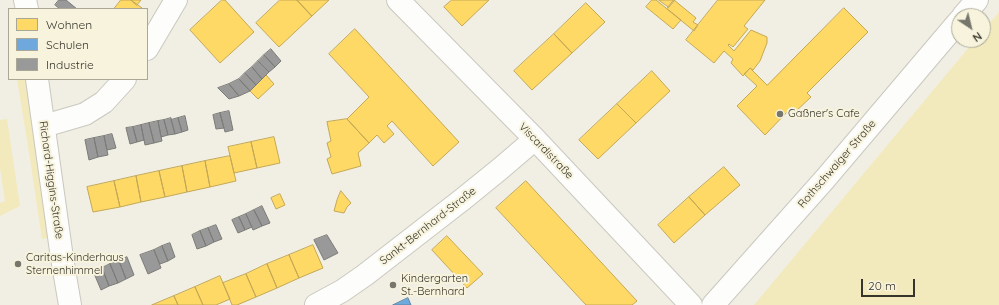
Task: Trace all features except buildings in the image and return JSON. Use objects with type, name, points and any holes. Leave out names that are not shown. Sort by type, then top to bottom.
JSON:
[{"type":"street","points":[[148,47],[176,0]]},
{"type":"street","name":"Viscardistraße","points":[[398,0],[535,139],[691,305]]},
{"type":"street","points":[[970,8],[976,0]]},
{"type":"street","name":"Rothschwaiger Straße","points":[[714,305],[825,179],[951,30]]},
{"type":"street","name":"Richard-Higgins-Straße","points":[[38,80],[62,258],[70,305]]},
{"type":"street","points":[[44,126],[85,114],[104,102],[124,80]]},
{"type":"street","name":"Sankt-Bernhard-Straße","points":[[316,305],[342,291],[365,275],[463,199],[535,139]]},
{"type":"shaded area","points":[[999,12],[999,305],[754,305],[968,48],[991,48],[991,22]]},
{"type":"shaded area","points":[[17,80],[28,80],[52,237],[42,239]]},
{"type":"shaded area","points":[[7,119],[20,206],[0,216],[0,203],[5,201],[0,168],[0,120]]},
{"type":"place","name":"Gaßner's Cafe","points":[[780,114]]},
{"type":"place","name":"Caritas-Kinderhaus Sternenhimmel","points":[[18,264]]},
{"type":"place","name":"Kindergarten St.-Bernhard","points":[[393,285]]}]
